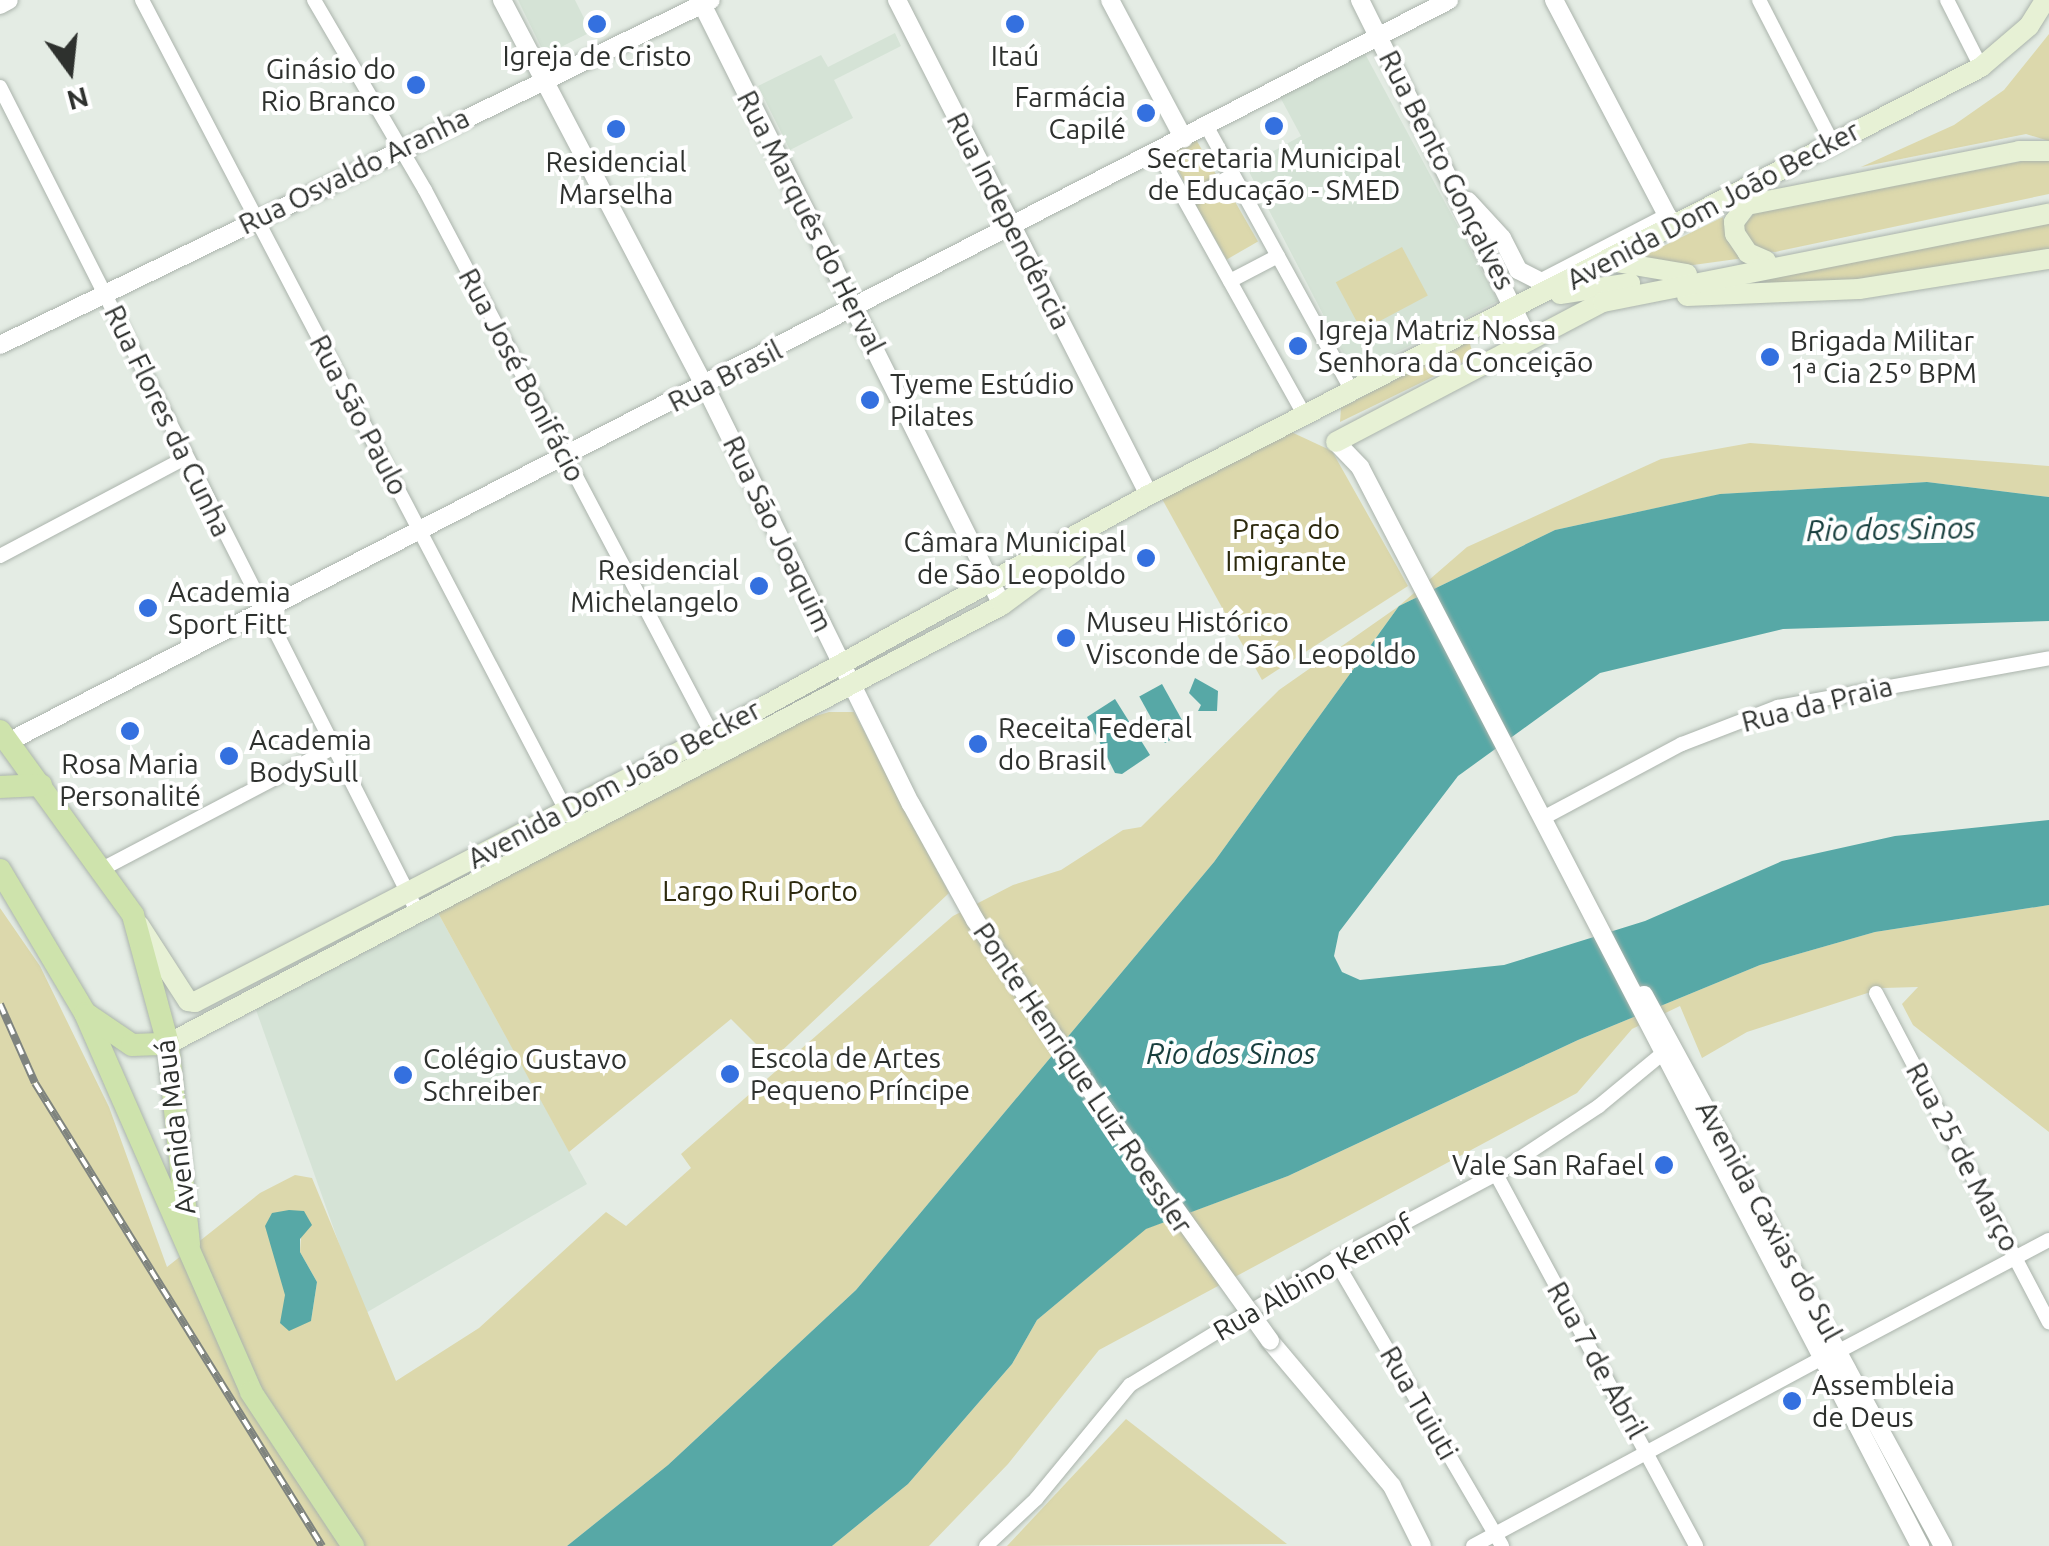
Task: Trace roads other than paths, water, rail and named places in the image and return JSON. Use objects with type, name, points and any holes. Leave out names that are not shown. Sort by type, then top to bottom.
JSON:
[{"type":"main road","name":"Avenida Dom João Becker","points":[[133,915],[191,1002],[712,734],[1148,495],[1543,297],[1610,261],[1670,222],[1981,67],[2029,26],[2045,0]]},
{"type":"main road","points":[[1766,261],[1748,253],[1735,234],[1734,222],[1748,205],[2049,151]]},
{"type":"main road","points":[[1543,297],[1766,261],[2048,207]]},
{"type":"main road","points":[[1615,299],[2048,207]]},
{"type":"main road","points":[[1615,299],[1859,289],[2049,259]]},
{"type":"main road","points":[[1576,264],[1610,261],[1687,274]]},
{"type":"main road","name":"Avenida Dom João Becker","points":[[1336,442],[1615,299]]},
{"type":"main road","points":[[1483,328],[1490,350],[1504,353]]},
{"type":"main road","points":[[1336,442],[1331,419],[1354,393]]},
{"type":"main road","points":[[1306,418],[1336,442]]},
{"type":"main road","name":"Avenida Dom João Becker","points":[[168,1044],[420,915],[1002,605],[1126,508]]},
{"type":"main road","name":"Avenida Mauá","points":[[3,740],[104,868],[133,915],[168,1044],[192,1270]]},
{"type":"main road","points":[[0,787],[41,786]]},
{"type":"main road","name":"Avenida Mauá","points":[[0,870],[85,1012],[192,1270],[251,1392],[353,1546]]},
{"type":"main road","points":[[85,1012],[132,1044],[168,1044]]},
{"type":"street","points":[[0,5],[10,0]]},
{"type":"street","name":"Rua São Paulo","points":[[142,0],[577,830]]},
{"type":"street","name":"Rua José Bonifácio","points":[[314,0],[398,148],[722,755]]},
{"type":"street","name":"Rua São Joaquim","points":[[502,0],[705,386],[911,804]]},
{"type":"street","name":"Rua Independência","points":[[896,0],[1148,495]]},
{"type":"street","points":[[1110,0],[1184,139]]},
{"type":"street","name":"Rua Bento Gonçalves","points":[[1360,0],[1518,310],[1529,341]]},
{"type":"street","name":"Rua Brasil","points":[[3,740],[566,460],[1449,0]]},
{"type":"street","points":[[1458,189],[1502,238],[1528,280],[1542,282],[1640,231],[1670,222],[1554,0]]},
{"type":"street","points":[[1759,0],[1832,140]]},
{"type":"street","points":[[1947,0],[1981,67]]},
{"type":"street","name":"Rua Osvaldo Aranha","points":[[0,345],[704,1]]},
{"type":"street","name":"Rua Marquês do Herval","points":[[704,1],[1002,605]]},
{"type":"street","name":"Rua Flores da Cunha","points":[[0,87],[106,293],[183,459],[420,915]]},
{"type":"street","points":[[1208,127],[1354,393]]},
{"type":"street","points":[[1158,152],[1306,418]]},
{"type":"street","points":[[1187,201],[1233,175]]},
{"type":"street","points":[[1640,231],[1656,195]]},
{"type":"street","points":[[1230,281],[1278,256]]},
{"type":"street","points":[[1360,467],[1365,426]]},
{"type":"street","name":"Avenida Caxias do Sul","points":[[1336,442],[1360,467],[1667,1050],[1821,1359],[1920,1546]]},
{"type":"street","points":[[0,556],[183,459]]},
{"type":"street","name":"Rua da Praia","points":[[1544,817],[1682,744],[1778,708],[2049,658]]},
{"type":"street","points":[[104,868],[332,748]]},
{"type":"street","name":"Ponte Henrique Luiz Roessler","points":[[911,804],[1026,998],[1232,1297],[1392,1486],[1422,1546]]},
{"type":"street","name":"Rua 25 de Março","points":[[1876,993],[2049,1322]]},
{"type":"street","name":"Avenida Caxias do Sul","points":[[1667,1050],[1841,1350],[1943,1546]]},
{"type":"street","name":"Rua Albino Kempf","points":[[986,1546],[1036,1498],[1130,1385],[1334,1260],[1496,1174],[1599,1106],[1667,1050]]},
{"type":"street","name":"Rua 7 de Abril","points":[[1496,1174],[1696,1546]]},
{"type":"street","points":[[1841,1350],[2049,1240]]},
{"type":"street","name":"Rua Tuiuti","points":[[1334,1260],[1499,1540]]},
{"type":"street","points":[[1473,1546],[1499,1540],[1647,1451],[1821,1359]]},
{"type":"water","name":"Rio dos Sinos","points":[[1927,482],[2049,497],[2049,621],[1783,629],[1600,673],[1458,776],[1339,932],[1334,956],[1342,972],[1360,980],[1504,965],[1645,921],[1782,861],[1895,836],[2049,820],[2049,905],[1875,932],[1760,965],[1578,1040],[1288,1176],[1146,1229],[1037,1320],[1012,1364],[908,1484],[832,1546],[567,1546],[668,1465],[856,1290],[1214,862],[1399,606],[1555,530],[1720,494]]},
{"type":"water","points":[[1195,678],[1218,691],[1217,711],[1198,711],[1201,705],[1189,693]]},
{"type":"water","points":[[1162,684],[1188,730],[1165,743],[1139,697]]},
{"type":"water","points":[[1115,699],[1150,755],[1122,774],[1115,773],[1087,717]]},
{"type":"water","points":[[304,1211],[312,1225],[300,1239],[300,1252],[317,1282],[311,1321],[289,1331],[280,1323],[285,1295],[265,1226],[272,1213]]},
{"type":"railway","points":[[0,1004],[35,1083],[322,1546]]},
{"type":"place","name":"Igreja de Cristo","points":[[597,24]]},
{"type":"place","name":"Itaú","points":[[1015,24]]},
{"type":"place","name":"Ginásio do Rio Branco","points":[[416,85]]},
{"type":"place","name":"Farmácia Capilé","points":[[1146,113]]},
{"type":"place","name":"Secretaria Municipal de Educação - SMED","points":[[1274,126]]},
{"type":"place","name":"Residencial Marselha","points":[[616,129]]},
{"type":"place","name":"Igreja Matriz Nossa Senhora da Conceição","points":[[1298,346]]},
{"type":"place","name":"Brigada Militar 1ª Cia 25º BPM","points":[[1770,357]]},
{"type":"place","name":"Tyeme Estúdio Pilates","points":[[870,400]]},
{"type":"place","name":"Câmara Municipal de São Leopoldo","points":[[1146,558]]},
{"type":"place","name":"Residencial Michelangelo","points":[[759,586]]},
{"type":"place","name":"Academia Sport Fitt","points":[[148,608]]},
{"type":"place","name":"Museu Histórico Visconde de São Leopoldo","points":[[1066,638]]},
{"type":"place","name":"Rosa Maria Personalité","points":[[130,731]]},
{"type":"place","name":"Receita Federal do Brasil","points":[[978,744]]},
{"type":"place","name":"Academia BodySull","points":[[229,756]]},
{"type":"place","name":"Escola de Artes Pequeno Príncipe","points":[[730,1074]]},
{"type":"place","name":"Colégio Gustavo Schreiber","points":[[403,1075]]},
{"type":"place","name":"Vale San Rafael","points":[[1664,1165]]},
{"type":"place","name":"Assembleia de Deus","points":[[1792,1401]]},
{"type":"park label","name":"Praça do Imigrante","points":[[1286,545]]},
{"type":"park label","name":"Largo Rui Porto","points":[[760,891]]}]
